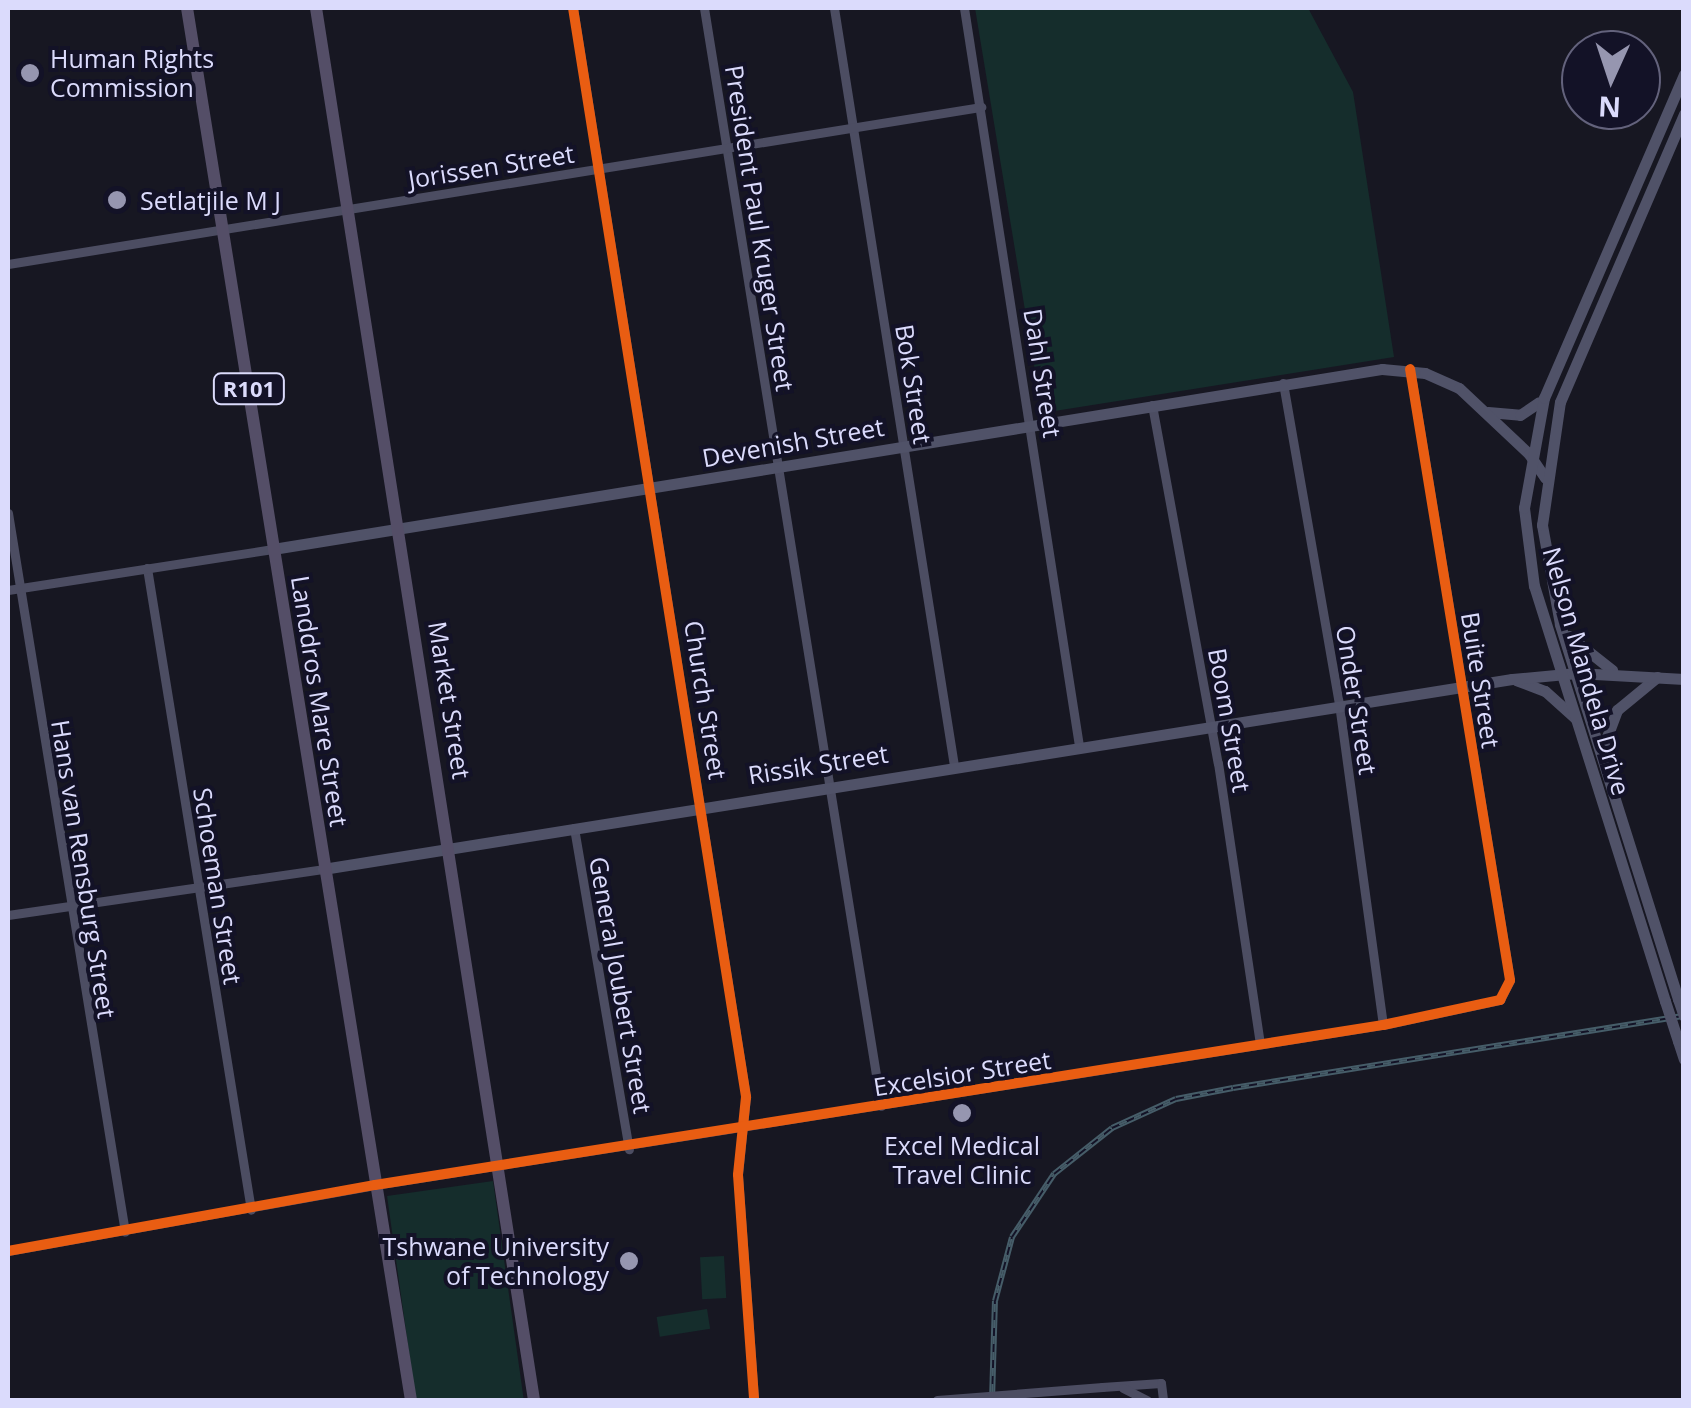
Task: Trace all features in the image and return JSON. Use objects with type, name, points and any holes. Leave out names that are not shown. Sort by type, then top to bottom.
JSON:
[{"type":"main road","name":"Landdros Mare Street","points":[[187,8],[411,1400]]},
{"type":"main road","name":"Market Street","points":[[316,8],[502,1170],[534,1400]]},
{"type":"main road","name":"Nelson Mandela Drive","points":[[1684,74],[1544,398],[1530,454],[1526,540],[1561,673],[1672,1000],[1684,1016]]},
{"type":"main road","name":"Nelson Mandela Drive","points":[[1684,114],[1560,402],[1545,478],[1543,546],[1560,624],[1672,1000],[1684,1059]]},
{"type":"main road","name":"Devenish Street","points":[[273,549],[652,490],[1283,383],[1410,369],[1442,378],[1488,412],[1530,454],[1545,478]]},
{"type":"main road","points":[[1488,412],[1520,415],[1544,398]]},
{"type":"main road","points":[[1560,624],[1585,655],[1619,673]]},
{"type":"main road","name":"Rissik Street","points":[[323,869],[1461,686],[1561,673],[1619,673],[1684,680]]},
{"type":"main road","points":[[1601,753],[1616,710],[1659,677]]},
{"type":"main road","points":[[1512,679],[1544,691],[1579,721]]},
{"type":"street","name":"Church Street","points":[[574,8],[703,806],[746,1129],[738,1175],[754,1400]]},
{"type":"street","name":"President Paul Kruger Street","points":[[704,8],[881,1106]]},
{"type":"street","name":"Bok Street","points":[[834,8],[954,766]]},
{"type":"street","name":"Dahl Street","points":[[964,8],[1079,746]]},
{"type":"street","name":"Jorissen Street","points":[[8,264],[981,107]]},
{"type":"street","name":"Buite Street","points":[[1410,369],[1510,980],[1506,996]]},
{"type":"street","name":"Onder Street","points":[[1283,383],[1339,704],[1383,1025]]},
{"type":"street","name":"Boom Street","points":[[1152,405],[1211,725],[1260,1044]]},
{"type":"street","name":"Hans van Rensburg Street","points":[[8,513],[68,904],[125,1232]]},
{"type":"street","name":"Devenish Street","points":[[8,590],[273,549]]},
{"type":"street","name":"Schoeman Street","points":[[147,568],[251,1210]]},
{"type":"street","name":"General Joubert Street","points":[[574,828],[629,1148]]},
{"type":"street","name":"Rissik Street","points":[[8,915],[323,869]]},
{"type":"street","name":"Excelsior Street","points":[[8,1251],[374,1185],[502,1170],[1383,1025],[1506,996]]},
{"type":"street","points":[[937,1400],[1162,1383],[1163,1400]]},
{"type":"street","points":[[1118,1386],[1147,1400]]},
{"type":"green space","points":[[975,8],[1308,8],[1353,92],[1394,357],[1042,413]]},
{"type":"green space","points":[[493,1181],[524,1400],[416,1400],[387,1196]]},
{"type":"green space","points":[[724,1256],[726,1298],[702,1299],[700,1257]]},
{"type":"green space","points":[[707,1309],[710,1329],[660,1337],[657,1317]]},
{"type":"railway","points":[[992,1400],[995,1301],[1012,1237],[1054,1174],[1112,1128],[1176,1099],[1684,1016]]},
{"type":"cycle path","points":[[573,8],[746,1097],[738,1175],[754,1400]]},
{"type":"cycle path","points":[[8,1251],[375,1185],[1383,1025],[1500,1000],[1510,980],[1410,369]]},
{"type":"place","name":"Human Rights Commission","points":[[30,73]]},
{"type":"place","name":"Setlatjile M J","points":[[117,200]]},
{"type":"place","name":"Excel Medical Travel Clinic","points":[[962,1113]]},
{"type":"place","name":"Tshwane University of Technology","points":[[629,1261]]}]
